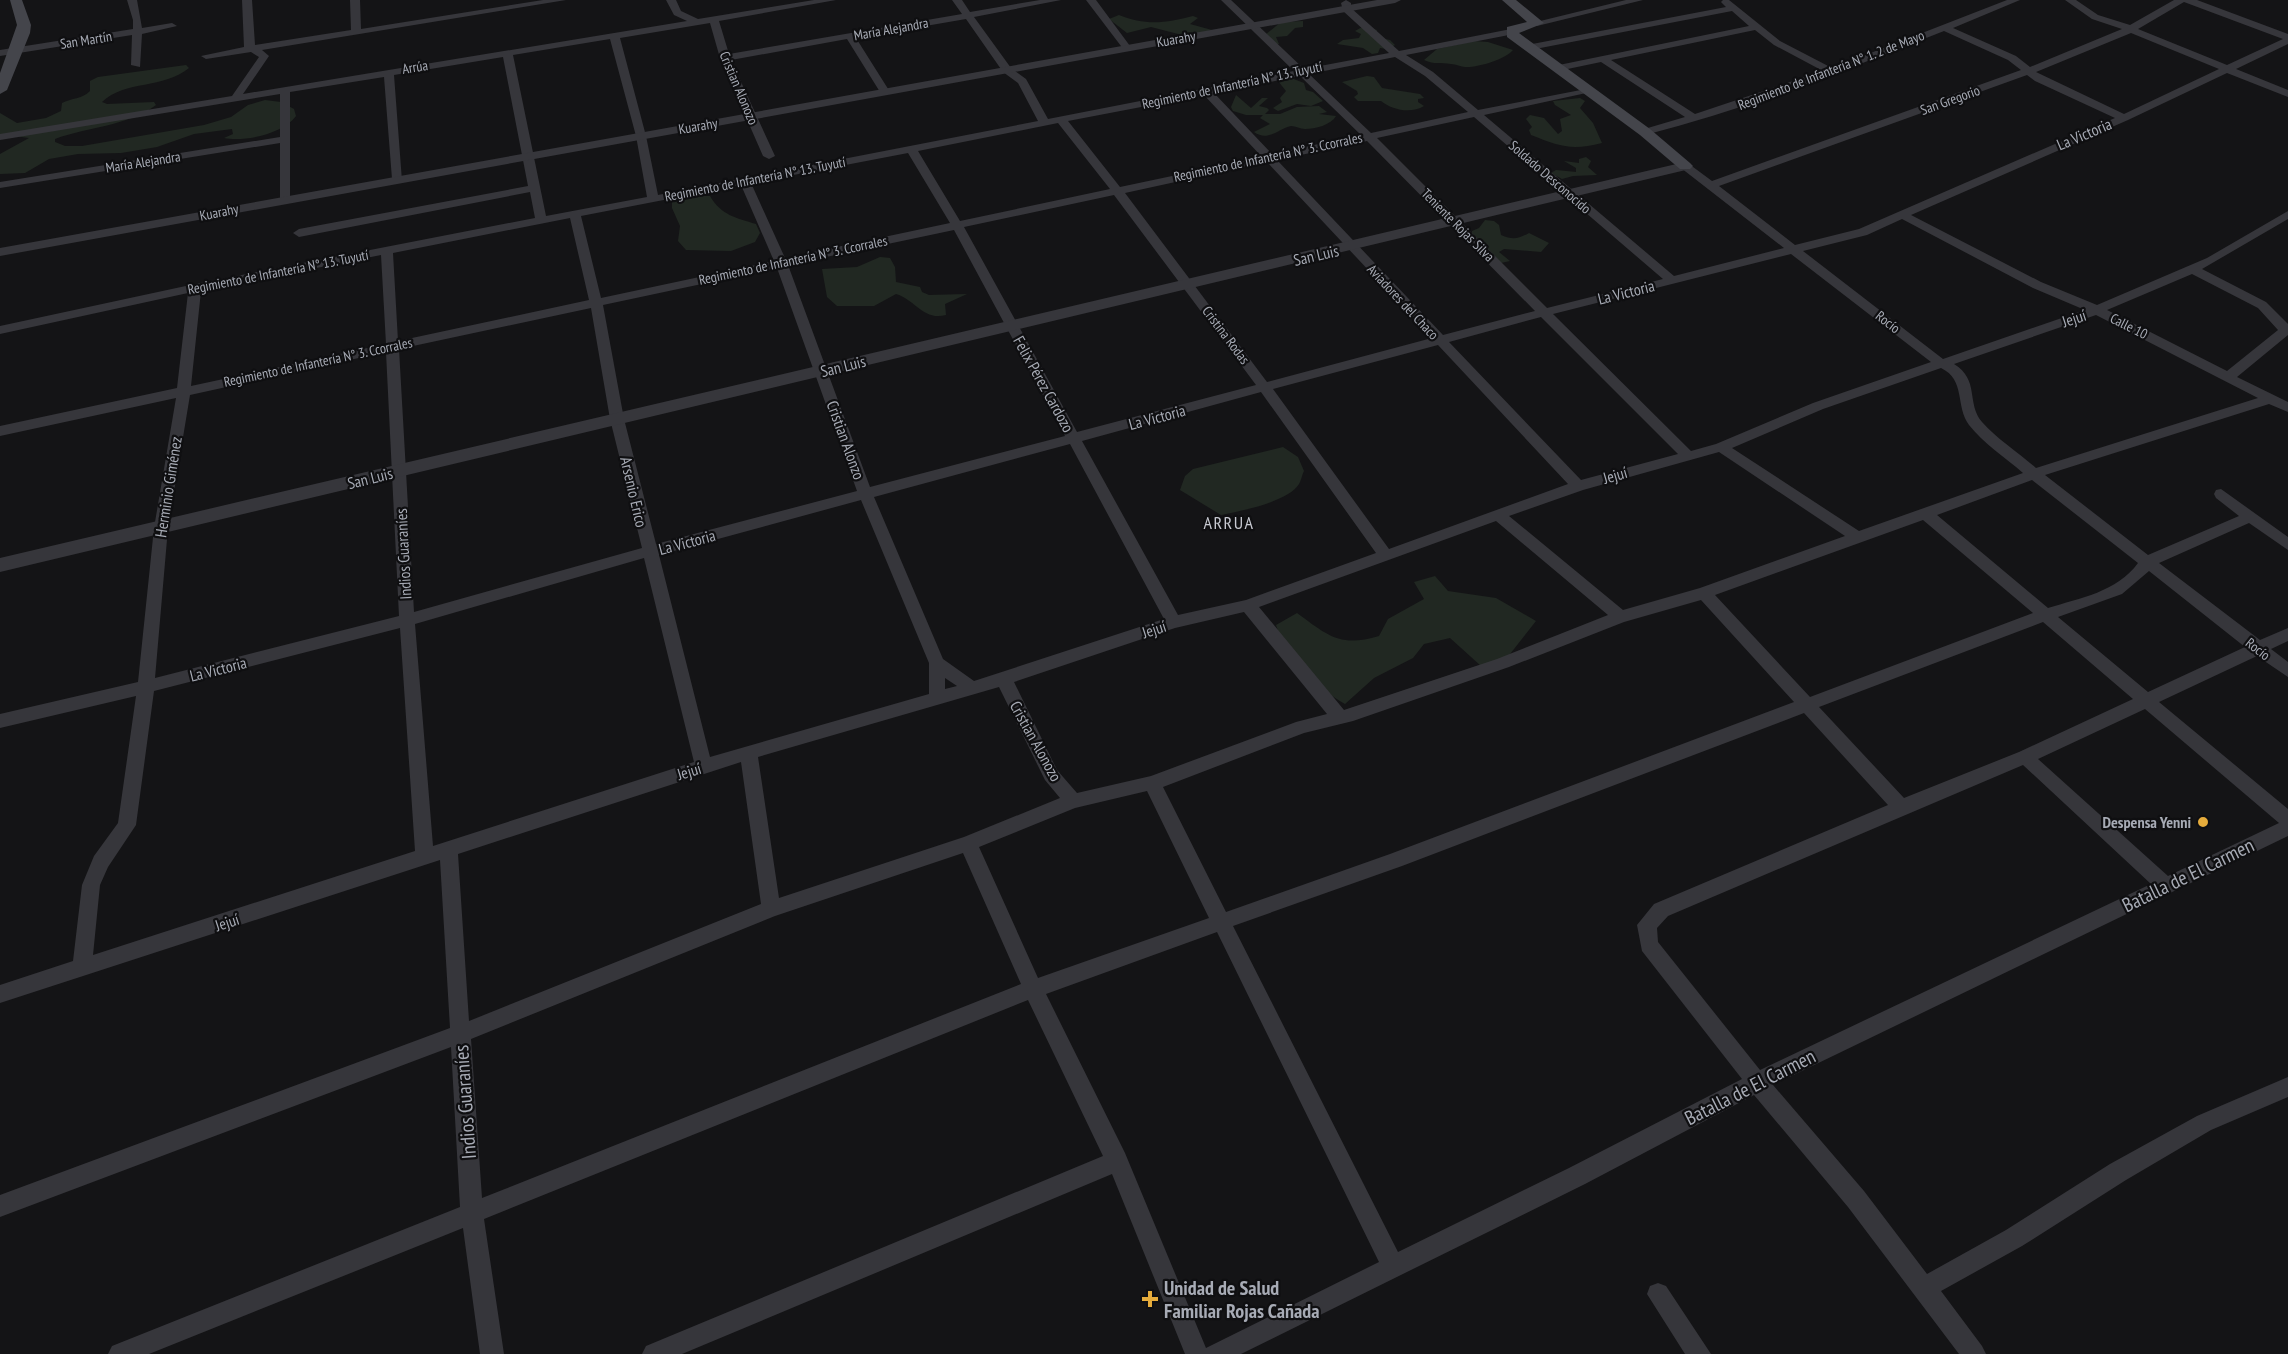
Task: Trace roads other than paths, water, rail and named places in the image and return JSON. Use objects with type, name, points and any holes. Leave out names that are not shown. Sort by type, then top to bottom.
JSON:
[{"type":"main road","points":[[0,90],[24,25],[16,0]]},
{"type":"main road","points":[[1508,0],[1537,23]]},
{"type":"main road","points":[[1511,32],[1537,23]]},
{"type":"main road","name":"Rocío","points":[[1511,32],[1645,132],[1686,166]]},
{"type":"street","points":[[132,0],[138,20],[136,65]]},
{"type":"street","points":[[236,97],[264,56],[248,45],[247,0]]},
{"type":"street","points":[[355,0],[356,32]]},
{"type":"street","points":[[206,56],[356,32],[461,12],[561,0]]},
{"type":"street","points":[[671,0],[677,13],[695,21]]},
{"type":"street","name":"Arrúa","points":[[0,138],[831,0]]},
{"type":"street","points":[[957,0],[1007,70],[1026,87],[1045,123]]},
{"type":"street","name":"María Alejandra","points":[[725,58],[1056,0]]},
{"type":"street","points":[[1091,0],[1127,48]]},
{"type":"street","name":"Teniente Rojas Silva","points":[[1226,0],[1368,136],[1687,455]]},
{"type":"street","name":"Kuarahy","points":[[0,252],[1252,26],[1348,5],[1395,0]]},
{"type":"street","points":[[1537,23],[1638,0]]},
{"type":"street","points":[[1723,0],[1777,43],[1832,72]]},
{"type":"street","name":"Regimiento de Infantería N° 1. 2 de Mayo","points":[[1645,132],[1695,119],[1832,72],[2015,0]]},
{"type":"street","points":[[2070,0],[2095,17],[2288,94]]},
{"type":"street","name":"San Gregorio","points":[[1712,185],[2026,72],[2129,30],[2181,0]]},
{"type":"street","points":[[2188,0],[2288,39]]},
{"type":"street","name":"Soldado Desconocido","points":[[1348,5],[1403,52],[1416,68],[1429,74],[1672,280]]},
{"type":"street","points":[[1530,47],[1733,8]]},
{"type":"street","name":"Cristian Alonozo","points":[[713,18],[725,58],[769,156]]},
{"type":"street","name":"San Martín","points":[[0,53],[172,26]]},
{"type":"street","points":[[1558,68],[1757,27]]},
{"type":"street","points":[[1945,28],[2012,58],[2026,72],[2124,118]]},
{"type":"street","name":"Regimiento de Infantería N° 13. Tuyutí","points":[[0,330],[195,288],[1061,120],[1300,71],[1511,32]]},
{"type":"street","points":[[614,35],[641,136],[653,199]]},
{"type":"street","points":[[850,36],[885,92]]},
{"type":"street","name":"La Victoria","points":[[0,721],[146,687],[406,620],[648,552],[1266,389],[1545,312],[1863,232],[2124,118],[2288,39]]},
{"type":"street","points":[[507,52],[526,156],[541,221]]},
{"type":"street","points":[[1603,59],[1695,119]]},
{"type":"street","points":[[394,71],[402,178]]},
{"type":"street","points":[[285,89],[286,199]]},
{"type":"street","name":"Regimiento de Infantería N° 3. Ccorrales","points":[[0,431],[1117,189],[1587,90]]},
{"type":"street","name":"Aviadores del Chaco","points":[[1206,91],[1578,486]]},
{"type":"street","name":"Cristina Rodas","points":[[1061,120],[1117,189],[1266,389],[1384,555]]},
{"type":"street","name":"María Alejandra","points":[[0,185],[285,139]]},
{"type":"street","name":"Felix Pérez Cardozo","points":[[911,149],[957,225],[1174,622]]},
{"type":"street","name":"Rocío","points":[[1686,166],[1939,362],[1958,370],[1967,387],[1970,415],[1975,423],[2034,474],[2288,671]]},
{"type":"street","name":"San Luis","points":[[0,565],[1686,166]]},
{"type":"street","name":"Cristian Alonzo","points":[[745,182],[781,262],[866,495],[937,663],[937,697]]},
{"type":"street","points":[[299,233],[534,188]]},
{"type":"street","name":"Arsenio Erico","points":[[575,214],[596,302],[617,419],[648,552],[704,766]]},
{"type":"street","name":"Jejuí","points":[[0,994],[704,766],[749,755],[937,697],[1004,679],[1174,622],[1248,605],[1578,486],[1721,447],[1818,406],[1939,362],[2097,310],[2211,261],[2288,214]]},
{"type":"street","name":"Calle 10","points":[[1904,216],[2037,285],[2097,310],[2230,376],[2288,408]]},
{"type":"street","name":"Indios Guaraníes","points":[[387,251],[390,346],[406,620],[425,856]]},
{"type":"street","points":[[2192,269],[2262,305],[2287,329],[2230,376]]},
{"type":"street","name":"Herminio Giménez","points":[[82,969],[91,885],[101,862],[127,825],[146,687],[161,528],[184,390],[195,288]]},
{"type":"street","points":[[0,1206],[460,1034],[771,909],[968,843],[1073,801],[1152,783],[1302,727],[1340,717],[1503,663],[1620,617],[1704,593],[2034,474],[2270,399]]},
{"type":"street","points":[[1721,447],[1857,537]]},
{"type":"street","points":[[2222,494],[2288,544]]},
{"type":"street","points":[[1926,513],[2288,820]]},
{"type":"street","points":[[1498,515],[1620,617]]},
{"type":"street","points":[[120,1354],[1033,989],[1395,860],[2047,614],[2124,589],[2139,576],[2148,561],[2250,517]]},
{"type":"street","points":[[1704,593],[1901,807]]},
{"type":"street","points":[[1248,605],[1340,717]]},
{"type":"street","points":[[1974,1354],[1856,1199],[1757,1082],[1649,945],[1647,925],[1661,910],[1901,807],[2025,757],[2288,634]]},
{"type":"street","points":[[937,663],[971,688]]},
{"type":"street","name":"Cristian Alonozo","points":[[1004,679],[1031,739],[1051,775],[1073,801]]},
{"type":"street","points":[[749,755],[771,909]]},
{"type":"street","points":[[2025,757],[2166,886]]},
{"type":"street","points":[[1152,783],[1393,1267]]},
{"type":"street","name":"Batalla de El Carmen","points":[[1216,1354],[1578,1176],[1757,1082],[2288,827]]},
{"type":"street","points":[[968,843],[1033,989],[1117,1161],[1197,1354]]},
{"type":"street","name":"Indios Guaraníes","points":[[448,848],[472,1214],[492,1354]]},
{"type":"street","points":[[1924,1288],[2014,1238],[2204,1123],[2288,1087]]},
{"type":"street","points":[[654,1354],[1117,1161]]},
{"type":"street","points":[[1658,1294],[1699,1354]]},
{"type":"place","name":"Despensa Yenni","points":[[2203,822]]},
{"type":"place","name":"Unidad de Salud Familiar Rojas Cañada","points":[[1150,1299]]},
{"type":"district","name":"ARRUA","points":[[1229,522]]}]
